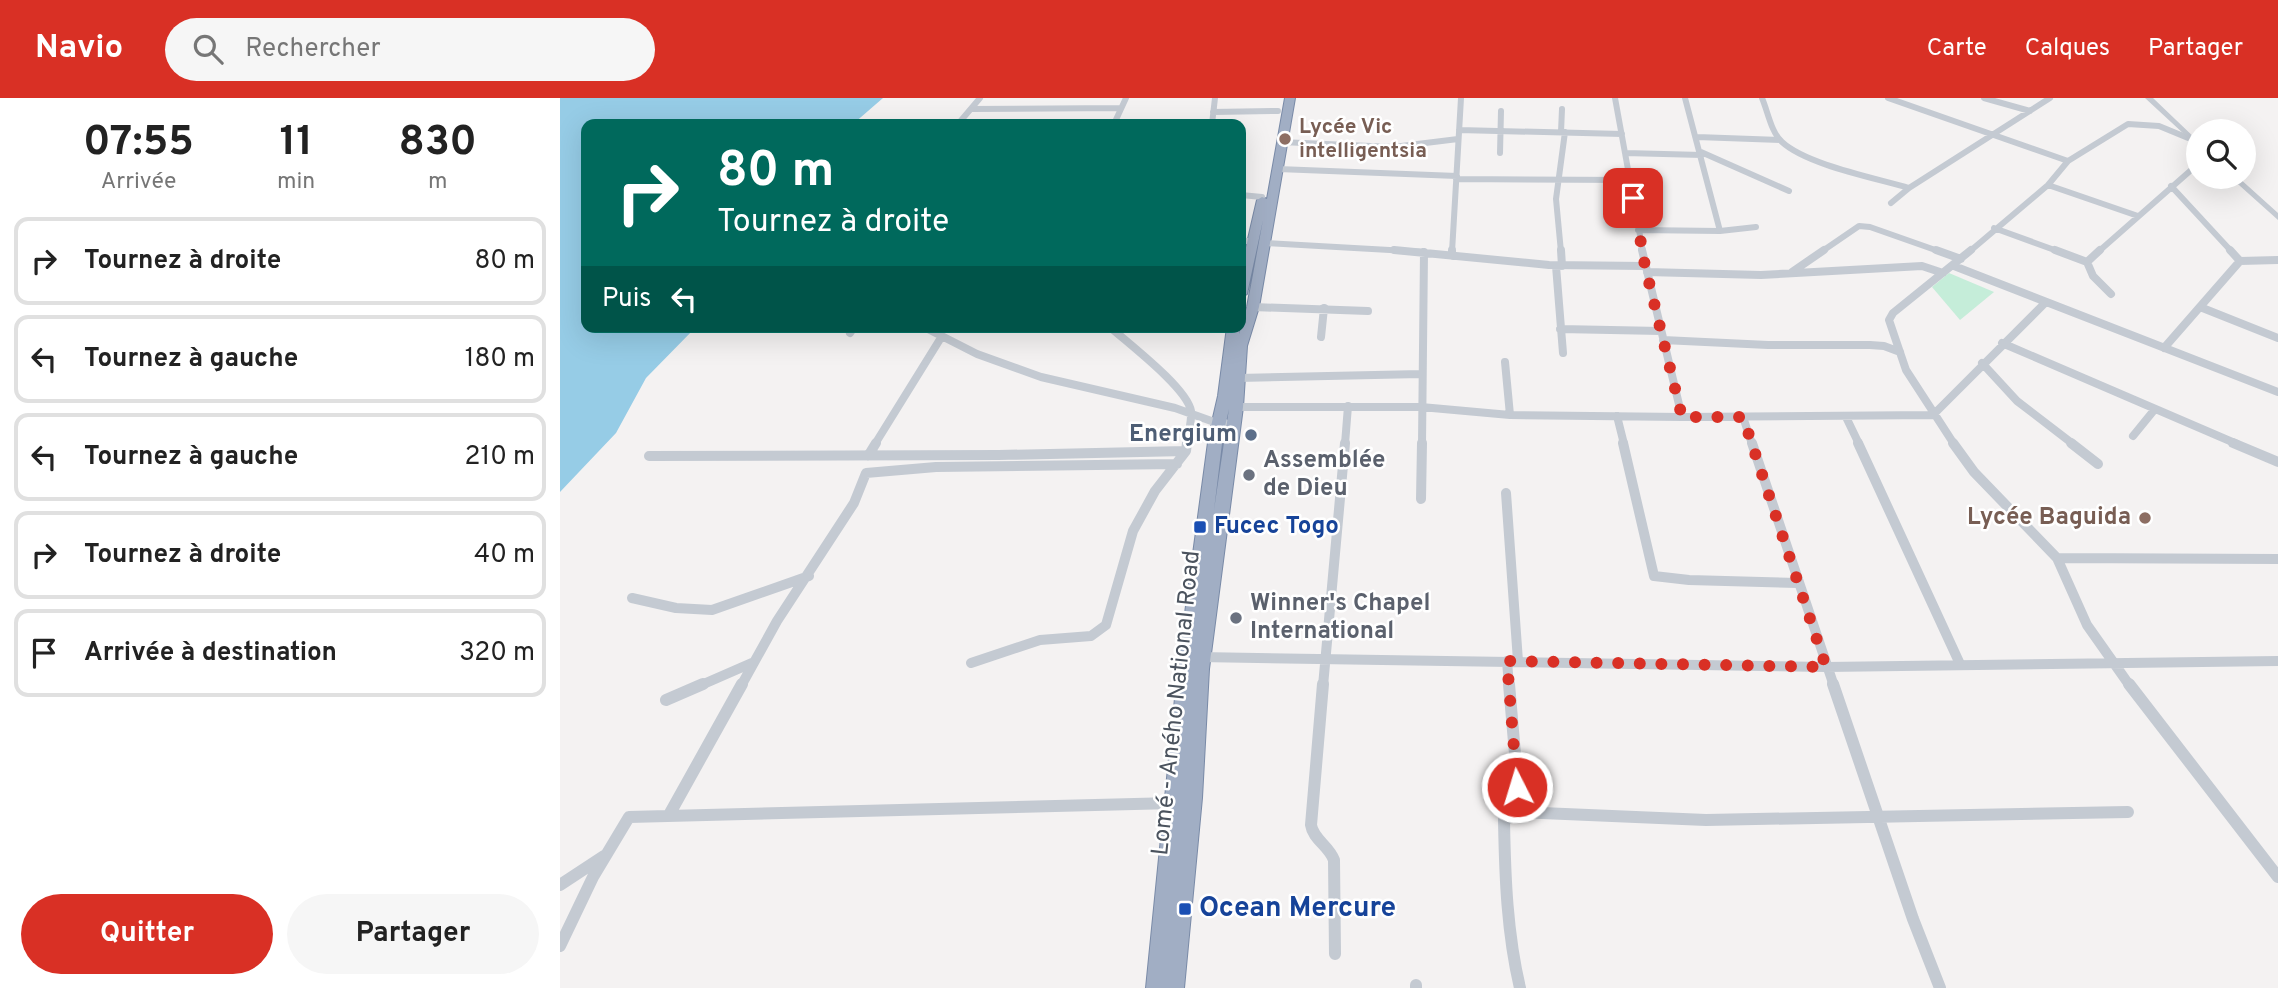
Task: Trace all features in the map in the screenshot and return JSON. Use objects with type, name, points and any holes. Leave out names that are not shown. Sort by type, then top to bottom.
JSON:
[{"type":"highway","points":[[1246,331],[1254,307],[1262,197],[1281,98]]},
{"type":"highway","points":[[1246,281],[1259,243],[1278,169],[1290,98]]},
{"type":"highway","points":[[1226,422],[1225,396],[1232,333]]},
{"type":"highway","points":[[1157,988],[1176,803],[1195,657],[1212,463],[1238,378],[1241,346],[1245,333]]},
{"type":"highway","name":"Lomé - Aného National Road","points":[[1173,988],[1192,798],[1195,657],[1226,422]]},
{"type":"street","points":[[962,119],[980,98]]},
{"type":"street","points":[[1116,119],[1126,98]]},
{"type":"street","points":[[1212,119],[1215,98]]},
{"type":"street","points":[[1452,256],[1461,98]]},
{"type":"street","points":[[1615,98],[1646,269],[1682,417]]},
{"type":"street","points":[[1685,98],[1702,154],[1720,231]]},
{"type":"street","points":[[1762,98],[1780,140]]},
{"type":"street","points":[[1888,98],[2068,161]]},
{"type":"street","points":[[1984,98],[2030,111]]},
{"type":"street","points":[[1891,203],[1909,188],[2050,98]]},
{"type":"street","points":[[2149,98],[2186,133]]},
{"type":"street","points":[[971,109],[1121,108]]},
{"type":"street","points":[[1562,109],[1563,132],[1556,199],[1563,353]]},
{"type":"street","points":[[1213,112],[1279,111]]},
{"type":"street","points":[[1500,153],[1501,111]]},
{"type":"street","points":[[2186,138],[2159,126],[2128,124],[2068,161],[2048,185],[1893,313],[1889,320],[1906,370],[1933,415],[1974,471],[2057,558],[2087,625],[2112,662],[2278,877]]},
{"type":"street","points":[[1459,130],[1622,134]]},
{"type":"street","points":[[1697,137],[1780,140],[1816,159],[1909,188]]},
{"type":"street","points":[[1282,142],[1335,148],[1395,147],[1458,139]]},
{"type":"street","points":[[1625,153],[1702,154],[1789,191]]},
{"type":"street","points":[[1278,169],[1457,177],[1630,180]]},
{"type":"street","points":[[2087,262],[2186,174]]},
{"type":"street","points":[[2048,185],[2138,216]]},
{"type":"street","points":[[2171,186],[2241,261]]},
{"type":"street","points":[[2247,189],[2278,217]]},
{"type":"street","points":[[1246,195],[1262,197]]},
{"type":"street","points":[[1791,273],[1859,226],[1870,227],[2046,302],[2278,392]]},
{"type":"street","points":[[1638,230],[1720,231],[1756,227]]},
{"type":"street","points":[[1994,228],[2087,262],[2093,276],[2111,295]]},
{"type":"street","points":[[1246,241],[1424,252],[1559,266],[1751,275],[1922,266],[1943,273]]},
{"type":"street","points":[[1421,499],[1424,252]]},
{"type":"street","points":[[2164,348],[2241,261],[2278,260]]},
{"type":"street","points":[[936,333],[993,360],[1041,377],[1226,422],[1348,406],[1421,407],[1510,415],[1933,415],[2002,343],[2046,302]]},
{"type":"street","points":[[1254,307],[1368,310]]},
{"type":"street","points":[[2200,307],[2278,338]]},
{"type":"street","points":[[1321,337],[1324,308]]},
{"type":"street","points":[[1560,329],[1768,345],[1870,345],[1884,346],[1900,352]]},
{"type":"street","points":[[971,663],[1040,640],[1091,636],[1106,625],[1133,531],[1155,491],[1186,451],[1191,412],[1187,401],[1168,378],[1117,333]]},
{"type":"street","points":[[868,456],[942,336]]},
{"type":"street","points":[[2002,343],[2278,461]]},
{"type":"street","points":[[1505,362],[1510,415]]},
{"type":"street","points":[[1982,363],[2017,401],[2098,464]]},
{"type":"street","points":[[1238,378],[1422,373]]},
{"type":"street","points":[[1335,954],[1334,860],[1331,852],[1312,832],[1324,658],[1348,406]]},
{"type":"street","points":[[2133,436],[2155,409]]},
{"type":"street","points":[[1618,416],[1654,576],[1689,580],[1797,583]]},
{"type":"street","points":[[1743,417],[1797,583],[1913,919],[1940,988]]},
{"type":"street","points":[[1846,417],[1960,664]]},
{"type":"street","points":[[649,456],[1186,451]]},
{"type":"street","points":[[669,815],[777,621],[854,503],[866,473],[936,467],[1177,464]]},
{"type":"street","points":[[1506,493],[1520,812]]},
{"type":"street","points":[[2057,558],[2278,559]]},
{"type":"street","points":[[632,598],[676,608],[712,610],[808,576]]},
{"type":"street","points":[[1195,657],[1826,667],[2278,662]]},
{"type":"street","points":[[666,699],[755,662]]},
{"type":"street","points":[[560,946],[593,877],[629,817],[855,809],[1058,809],[1176,803]]},
{"type":"street","points":[[1520,988],[1508,923],[1504,820],[1520,812],[1706,820],[2128,812]]},
{"type":"street","points":[[560,885],[607,853]]},
{"type":"green space","points":[[1949,273],[1994,292],[1960,320],[1932,287]]},
{"type":"water","points":[[560,98],[883,98],[859,119],[581,119],[581,333],[690,333],[646,378],[616,433],[560,492]]},
{"type":"place","name":"Lycée Vic intelligentsia","points":[[1285,139]]},
{"type":"place","name":"Energium","points":[[1251,435]]},
{"type":"place","name":"Assemblée de Dieu","points":[[1249,475]]},
{"type":"place","name":"Lycée Baguida","points":[[2145,518]]},
{"type":"place","name":"Fucec Togo","points":[[1200,527]]},
{"type":"place","name":"Winner's Chapel International","points":[[1236,618]]},
{"type":"place","name":"Ocean Mercure","points":[[1185,909]]},
{"type":"route","points":[[1517,787],[1507,661],[1826,667],[1743,417],[1682,417],[1645,266],[1633,198]]}]
